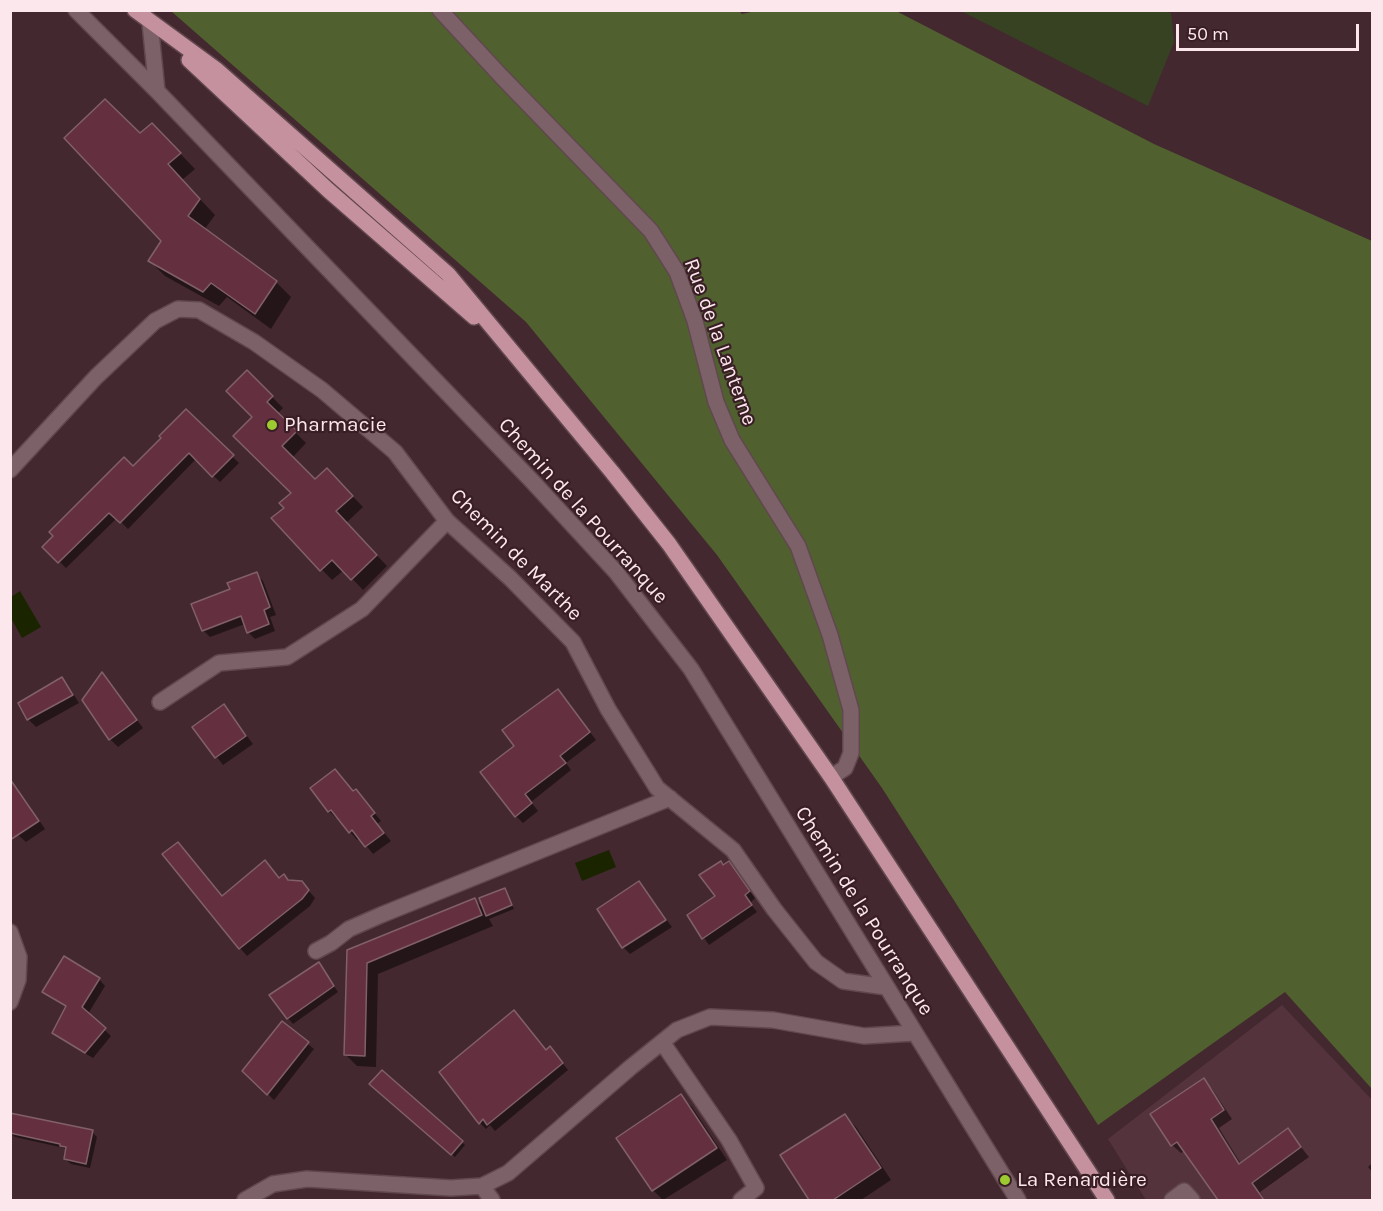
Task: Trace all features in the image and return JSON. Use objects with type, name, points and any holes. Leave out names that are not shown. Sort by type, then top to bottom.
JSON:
[{"type":"main road","points":[[135,10],[217,70],[448,274],[510,349],[669,544],[831,777],[1107,1200]]},
{"type":"street","name":"Chemin de la Pourranque","points":[[76,10],[516,465],[616,572],[690,669],[1018,1200]]},
{"type":"street","name":"Rue de la Lanterne","points":[[440,10],[651,231],[677,272],[695,321],[716,402],[732,440],[798,546],[830,635],[851,710],[851,753],[844,768],[831,777]]},
{"type":"street","points":[[150,22],[157,92]]},
{"type":"street","name":"Chemin de Marthe","points":[[11,467],[96,377],[155,321],[178,309],[199,310],[254,342],[322,390],[395,452],[447,521],[510,578],[573,642],[608,709],[657,788],[734,850],[774,909],[816,962],[843,981],[886,987]]},
{"type":"street","points":[[160,702],[219,663],[287,657],[362,609],[447,521]]},
{"type":"street","points":[[316,951],[332,943],[349,929],[381,915],[670,798]]},
{"type":"street","points":[[10,932],[19,957],[18,980],[10,1002]]},
{"type":"street","points":[[245,1200],[273,1184],[307,1179],[451,1188],[482,1186],[508,1173],[677,1030],[710,1017],[774,1020],[864,1036],[914,1032]]},
{"type":"street","points":[[662,1042],[729,1140],[760,1194],[741,1200]]},
{"type":"street","points":[[482,1186],[492,1200]]},
{"type":"street","points":[[1172,1200],[1184,1191],[1192,1200]]},
{"type":"shaded area","points":[[738,10],[742,14],[760,10],[896,11],[1154,144],[1372,241],[1372,1089],[1285,992],[1098,1125],[882,788],[717,555],[526,322],[171,11]]},
{"type":"shaded area","points":[[961,11],[1164,11],[1171,13],[1174,42],[1148,106]]},
{"type":"shaded area","points":[[20,591],[41,627],[22,638],[11,618],[11,597]]},
{"type":"shaded area","points":[[609,850],[616,867],[582,881],[575,863]]},
{"type":"shaded area","points":[[1282,1005],[1372,1100],[1372,1200],[1146,1200],[1108,1139]]},
{"type":"building","points":[[105,99],[140,133],[152,123],[181,153],[168,164],[200,199],[188,216],[277,281],[255,314],[211,283],[203,292],[148,261],[161,241],[64,138]]},
{"type":"building","points":[[247,370],[273,396],[267,402],[297,431],[282,446],[315,479],[327,468],[353,496],[336,511],[377,555],[351,580],[332,560],[320,571],[271,518],[284,508],[279,503],[291,493],[233,436],[252,417],[226,391]]},
{"type":"building","points":[[186,409],[234,455],[212,477],[189,453],[120,523],[109,513],[58,563],[42,547],[53,536],[49,532],[124,457],[133,466]]},
{"type":"building","points":[[257,572],[270,607],[264,610],[269,624],[247,633],[241,616],[202,631],[191,604],[230,589],[227,583]]},
{"type":"building","points":[[102,672],[137,720],[109,740],[82,700]]},
{"type":"building","points":[[62,677],[73,695],[27,720],[18,703]]},
{"type":"building","points":[[558,689],[590,732],[560,756],[566,763],[525,794],[532,803],[515,817],[480,772],[514,746],[502,730]]},
{"type":"building","points":[[224,704],[246,736],[215,758],[192,727]]},
{"type":"building","points":[[335,769],[353,791],[356,789],[375,813],[371,816],[384,833],[365,847],[352,830],[349,833],[331,810],[328,812],[310,788]]},
{"type":"building","points":[[10,779],[39,821],[10,840]]},
{"type":"building","points":[[178,842],[222,896],[265,860],[279,878],[284,874],[288,880],[302,881],[309,890],[302,899],[239,949],[162,854]]},
{"type":"building","points":[[721,861],[723,865],[729,861],[750,891],[745,895],[752,905],[702,939],[687,915],[715,896],[699,875]]},
{"type":"building","points":[[639,881],[666,920],[622,948],[597,909]]},
{"type":"building","points":[[505,888],[512,905],[486,916],[479,898]]},
{"type":"building","points":[[475,898],[482,915],[367,963],[365,1056],[344,1055],[347,950]]},
{"type":"building","points":[[64,956],[100,978],[82,1007],[106,1028],[85,1053],[52,1033],[66,1006],[42,992]]},
{"type":"building","points":[[319,962],[334,986],[287,1019],[269,995]]},
{"type":"building","points":[[514,1010],[546,1050],[550,1046],[563,1063],[487,1125],[483,1119],[479,1124],[439,1072]]},
{"type":"building","points":[[282,1021],[309,1042],[267,1095],[242,1071]]},
{"type":"building","points":[[382,1070],[463,1141],[451,1155],[369,1084]]},
{"type":"building","points":[[1204,1078],[1224,1110],[1211,1119],[1239,1164],[1288,1128],[1301,1147],[1252,1183],[1264,1200],[1218,1200],[1177,1142],[1171,1146],[1150,1114]]},
{"type":"building","points":[[681,1094],[717,1148],[652,1191],[616,1138]]},
{"type":"building","points":[[10,1113],[93,1130],[86,1164],[64,1159],[66,1147],[60,1144],[10,1133]]},
{"type":"building","points":[[845,1114],[881,1168],[833,1200],[809,1200],[780,1155]]},
{"type":"place","name":"Pharmacie","points":[[272,425]]},
{"type":"place","name":"La Renardière","points":[[1005,1180]]}]
